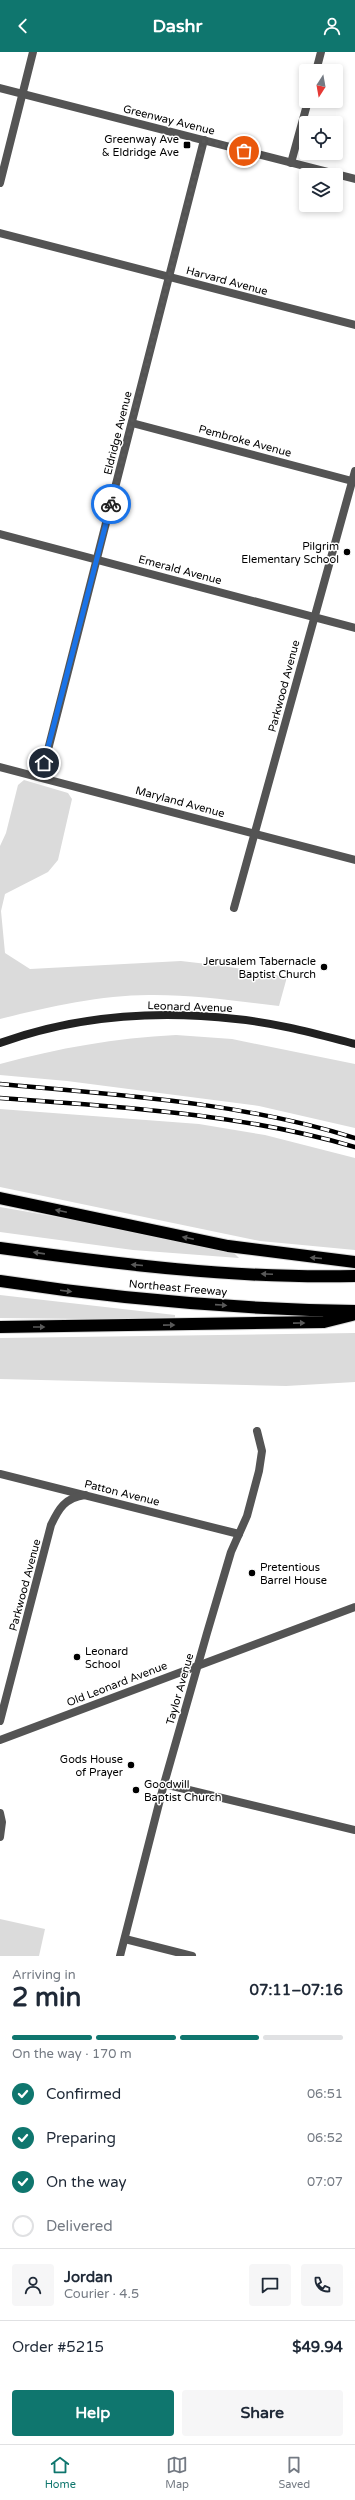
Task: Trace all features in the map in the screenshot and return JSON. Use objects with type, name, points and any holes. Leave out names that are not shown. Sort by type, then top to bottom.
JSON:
[{"type":"highway","points":[[0,1198],[228,1246],[355,1262]]},
{"type":"highway","name":"Northeast Freeway","points":[[0,1248],[177,1268],[279,1275],[355,1276]]},
{"type":"highway","name":"Northeast Freeway","points":[[0,1281],[92,1294],[183,1302],[355,1311]]},
{"type":"highway","points":[[0,1327],[324,1322],[355,1315]]},
{"type":"main road","name":"Leonard Avenue","points":[[0,1043],[37,1032],[82,1022],[165,1015],[261,1023],[355,1044]]},
{"type":"street","points":[[0,183],[33,52]]},
{"type":"street","points":[[318,64],[321,52]]},
{"type":"street","name":"Greenway Avenue","points":[[0,88],[355,179]]},
{"type":"street","points":[[291,163],[306,108]]},
{"type":"street","name":"Eldridge Avenue","points":[[41,777],[204,140]]},
{"type":"street","name":"Harvard Avenue","points":[[0,233],[355,325]]},
{"type":"street","name":"Pembroke Avenue","points":[[132,424],[352,481]]},
{"type":"street","name":"Parkwood Avenue","points":[[234,908],[355,471]]},
{"type":"street","name":"Emerald Avenue","points":[[0,534],[355,628]]},
{"type":"street","name":"Maryland Avenue","points":[[0,767],[355,860]]},
{"type":"street","name":"Taylor Avenue","points":[[120,1956],[164,1784],[198,1665],[229,1559],[247,1516],[259,1471],[262,1451],[257,1431]]},
{"type":"street","name":"Patton Avenue","points":[[0,1474],[239,1534]]},
{"type":"street","name":"Parkwood Avenue","points":[[0,1721],[52,1525],[65,1502],[74,1497],[85,1495]]},
{"type":"street","name":"Old Leonard Avenue","points":[[0,1740],[355,1607]]},
{"type":"street","points":[[164,1784],[355,1830]]},
{"type":"street","points":[[0,1813],[2,1822],[0,1837]]},
{"type":"street","points":[[125,1939],[192,1956]]},
{"type":"shaded area","points":[[24,780],[68,793],[72,799],[58,860],[48,872],[5,894],[1,911],[5,953],[30,969],[181,961],[224,966],[287,977],[279,1006],[201,997],[136,995],[77,1002],[0,1019],[0,846],[6,833],[18,785]]},
{"type":"shaded area","points":[[176,1035],[232,1039],[355,1064],[355,1128],[259,1106],[67,1081],[0,1075],[0,1064],[44,1053],[109,1041]]},
{"type":"shaded area","points":[[0,1109],[199,1124],[265,1135],[355,1158],[355,1250],[260,1241],[0,1187]]},
{"type":"shaded area","points":[[0,1207],[86,1222],[234,1253],[239,1258],[133,1250],[0,1232]]},
{"type":"shaded area","points":[[0,1295],[175,1315],[175,1320],[0,1318]]},
{"type":"shaded area","points":[[355,1333],[355,1382],[286,1386],[0,1379],[0,1338]]},
{"type":"shaded area","points":[[0,1919],[45,1929],[39,1956],[0,1956]]},
{"type":"railway","points":[[0,1084],[134,1096],[224,1108],[312,1126],[355,1138]]},
{"type":"railway","points":[[0,1098],[134,1108],[223,1119],[267,1126],[355,1147]]},
{"type":"way so far","points":[[111,504],[204,140],[244,151]]},
{"type":"place","name":"Greenway Ave & Eldridge Ave","points":[[187,145]]},
{"type":"place","name":"Pilgrim Elementary School","points":[[347,552]]},
{"type":"place","name":"Jerusalem Tabernacle Baptist Church","points":[[324,967]]},
{"type":"place","name":"Pretentious Barrel House","points":[[252,1573]]},
{"type":"place","name":"Leonard School","points":[[77,1657]]},
{"type":"place","name":"Gods House of Prayer","points":[[131,1765]]},
{"type":"place","name":"Goodwill Baptist Church","points":[[136,1790]]},
{"type":"route","points":[[44,763],[111,504]]}]
